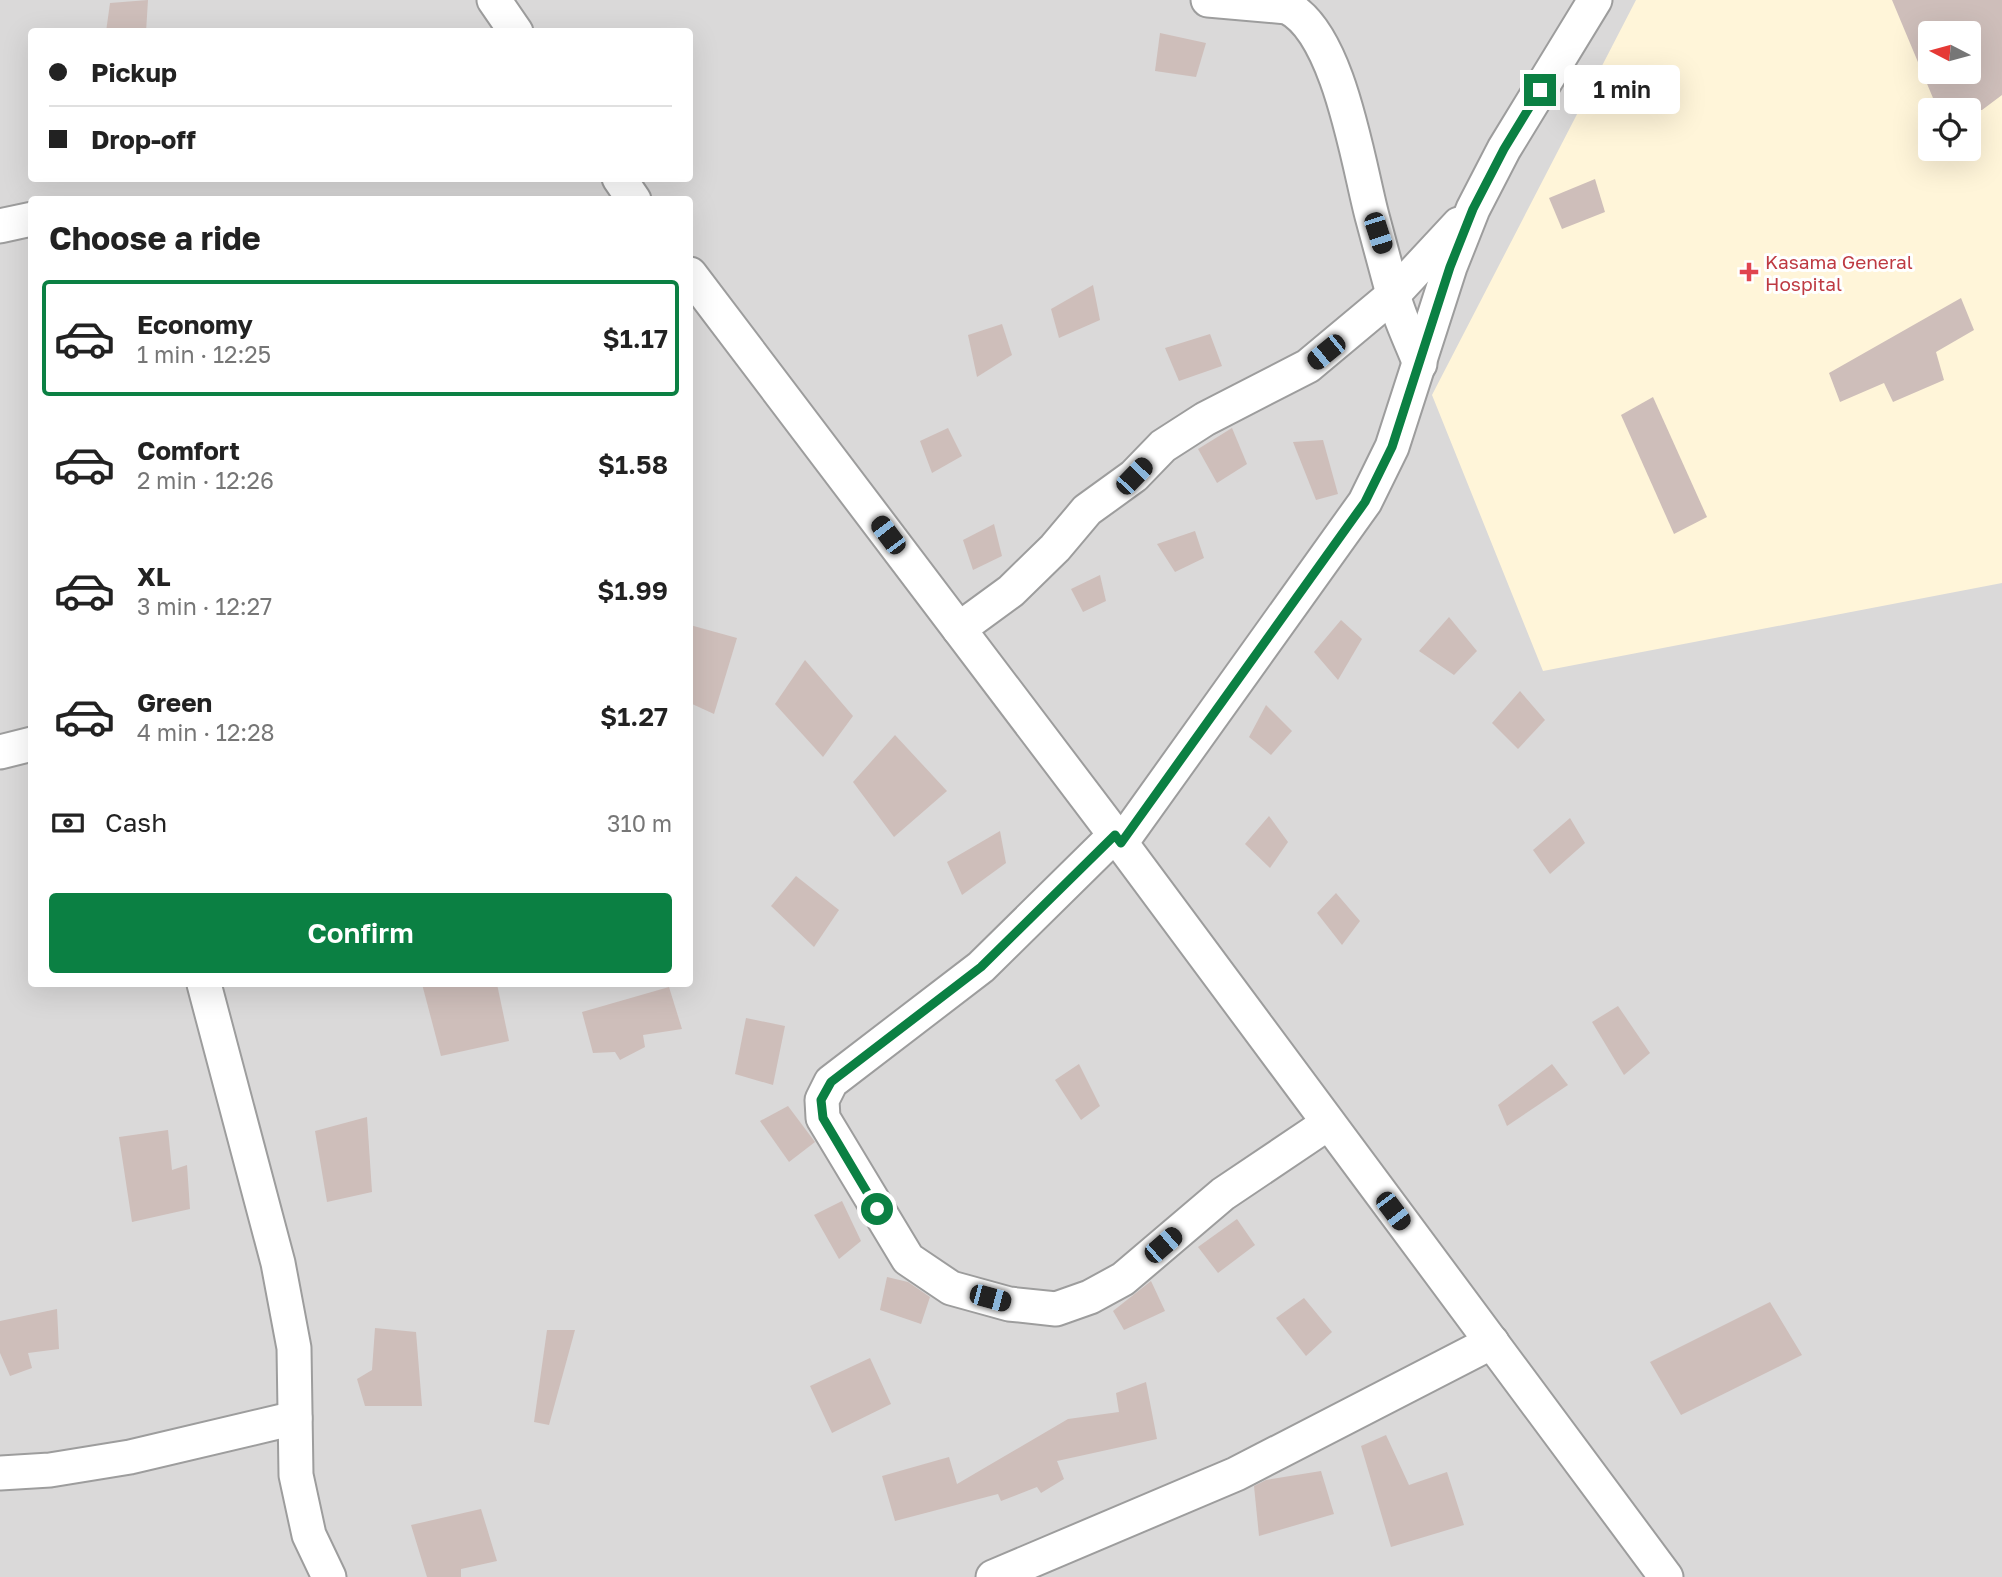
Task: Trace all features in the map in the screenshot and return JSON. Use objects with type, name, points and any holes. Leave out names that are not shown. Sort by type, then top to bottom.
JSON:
[{"type":"street","points":[[494,0],[513,28]]},
{"type":"street","points":[[1208,0],[1301,4],[1298,13],[1311,28],[1334,74],[1359,152],[1393,295],[1420,364]]},
{"type":"street","points":[[1327,1124],[1223,1194],[1124,1279],[1090,1297],[1056,1309],[1009,1304],[950,1288],[908,1259],[823,1118],[821,1100],[831,1082],[981,967],[1118,839],[1365,502],[1392,447],[1450,267],[1473,209],[1504,149],[1595,0]]},
{"type":"street","points":[[959,629],[1011,591],[1055,548],[1087,510],[1134,476],[1163,446],[1205,419],[1308,366],[1393,295],[1473,209]]},
{"type":"street","points":[[0,226],[28,220]]},
{"type":"street","points":[[693,278],[1118,839],[1327,1124],[1666,1577]]},
{"type":"street","points":[[0,752],[28,745]]},
{"type":"street","points":[[205,987],[278,1263],[294,1348],[296,1475],[309,1535],[329,1577]]},
{"type":"street","points":[[993,1577],[1236,1474],[1492,1342]]},
{"type":"street","points":[[0,1473],[50,1470],[130,1457],[295,1418]]},
{"type":"shaded area","points":[[0,0],[2002,0],[2002,1577],[0,1577]]},
{"type":"shaded area","name":"Kasama General Hospital","points":[[1636,0],[2002,0],[2002,583],[1543,671],[1432,395]]},
{"type":"building","points":[[148,0],[146,28],[107,28],[110,3]]},
{"type":"building","points":[[1892,0],[2002,0],[2002,95],[1982,110],[1981,98],[1933,98],[1927,84],[1981,84],[1981,21],[1918,21],[1918,62]]},
{"type":"building","points":[[1160,33],[1206,43],[1196,77],[1155,71]]},
{"type":"building","points":[[1595,179],[1605,212],[1562,229],[1549,198]]},
{"type":"building","points":[[1093,285],[1100,320],[1059,338],[1051,309]]},
{"type":"building","points":[[1961,298],[1974,330],[1936,352],[1944,380],[1893,402],[1884,383],[1840,402],[1829,373]]},
{"type":"building","points":[[1002,324],[1012,355],[977,377],[968,335]]},
{"type":"building","points":[[1210,334],[1222,366],[1179,381],[1165,348]]},
{"type":"building","points":[[1653,397],[1707,517],[1674,534],[1621,415]]},
{"type":"building","points":[[948,428],[962,456],[932,473],[920,441]]},
{"type":"building","points":[[1232,428],[1247,464],[1217,483],[1198,449]]},
{"type":"building","points":[[1323,440],[1338,494],[1316,500],[1293,442]]},
{"type":"building","points":[[994,524],[1002,556],[973,570],[963,540]]},
{"type":"building","points":[[1195,531],[1204,558],[1175,572],[1157,544]]},
{"type":"building","points":[[1100,575],[1106,601],[1083,612],[1071,589]]},
{"type":"building","points":[[1449,617],[1477,651],[1454,675],[1419,651]]},
{"type":"building","points":[[1341,620],[1362,639],[1338,680],[1314,652]]},
{"type":"building","points":[[693,626],[737,638],[714,714],[693,704]]},
{"type":"building","points":[[805,660],[853,716],[823,757],[775,704]]},
{"type":"building","points":[[1520,691],[1545,720],[1518,749],[1492,723]]},
{"type":"building","points":[[1266,705],[1292,731],[1271,755],[1249,737]]},
{"type":"building","points":[[895,735],[947,791],[894,837],[853,782]]},
{"type":"building","points":[[1269,816],[1288,842],[1270,868],[1245,844]]},
{"type":"building","points":[[1570,818],[1585,843],[1550,874],[1533,850]]},
{"type":"building","points":[[1000,831],[1006,863],[962,895],[947,862]]},
{"type":"building","points":[[796,876],[839,910],[814,947],[771,906]]},
{"type":"building","points":[[1336,893],[1360,921],[1342,945],[1317,913]]},
{"type":"building","points":[[423,987],[498,987],[509,1041],[441,1056]]},
{"type":"building","points":[[669,987],[682,1029],[643,1035],[645,1047],[620,1060],[615,1052],[593,1053],[582,1012]]},
{"type":"building","points":[[1618,1006],[1650,1053],[1624,1075],[1592,1022]]},
{"type":"building","points":[[746,1018],[785,1026],[773,1085],[735,1074]]},
{"type":"building","points":[[1079,1064],[1100,1106],[1081,1120],[1055,1080]]},
{"type":"building","points":[[1552,1064],[1568,1085],[1507,1126],[1498,1105]]},
{"type":"building","points":[[788,1106],[815,1142],[789,1162],[760,1121]]},
{"type":"building","points":[[367,1117],[372,1192],[327,1202],[315,1131]]},
{"type":"building","points":[[168,1130],[172,1170],[187,1165],[190,1209],[132,1222],[119,1137]]},
{"type":"building","points":[[842,1201],[861,1241],[839,1259],[814,1215]]},
{"type":"building","points":[[1237,1219],[1255,1245],[1218,1273],[1198,1247]]},
{"type":"building","points":[[887,1277],[908,1282],[930,1297],[921,1324],[880,1310]]},
{"type":"building","points":[[1151,1281],[1165,1311],[1124,1330],[1113,1311]]},
{"type":"building","points":[[1304,1298],[1332,1332],[1306,1356],[1276,1318]]},
{"type":"building","points":[[1770,1302],[1802,1355],[1681,1415],[1650,1362]]},
{"type":"building","points":[[57,1309],[59,1349],[28,1353],[32,1368],[10,1376],[0,1353],[0,1321]]},
{"type":"building","points":[[375,1328],[416,1332],[422,1406],[365,1406],[357,1379],[372,1370]]},
{"type":"building","points":[[547,1330],[575,1330],[549,1425],[534,1422]]},
{"type":"building","points":[[870,1358],[891,1404],[832,1433],[810,1386]]},
{"type":"building","points":[[1146,1382],[1157,1439],[1057,1461],[1064,1479],[1041,1493],[1037,1487],[1001,1501],[998,1494],[895,1521],[882,1476],[949,1457],[957,1484],[1068,1419],[1119,1412],[1116,1393]]},
{"type":"building","points":[[1386,1435],[1409,1485],[1447,1472],[1464,1525],[1391,1547],[1361,1446]]},
{"type":"building","points":[[1321,1471],[1334,1514],[1259,1536],[1254,1486],[1266,1480]]},
{"type":"building","points":[[481,1509],[497,1561],[461,1569],[461,1577],[427,1577],[411,1525]]},
{"type":"place","name":"Kasama General Hospital","points":[[1749,272]]},
{"type":"route","points":[[877,1209],[823,1118],[821,1100],[831,1082],[981,967],[1115,835],[1121,843],[1365,502],[1392,447],[1450,267],[1473,209],[1504,149],[1540,90]]}]
